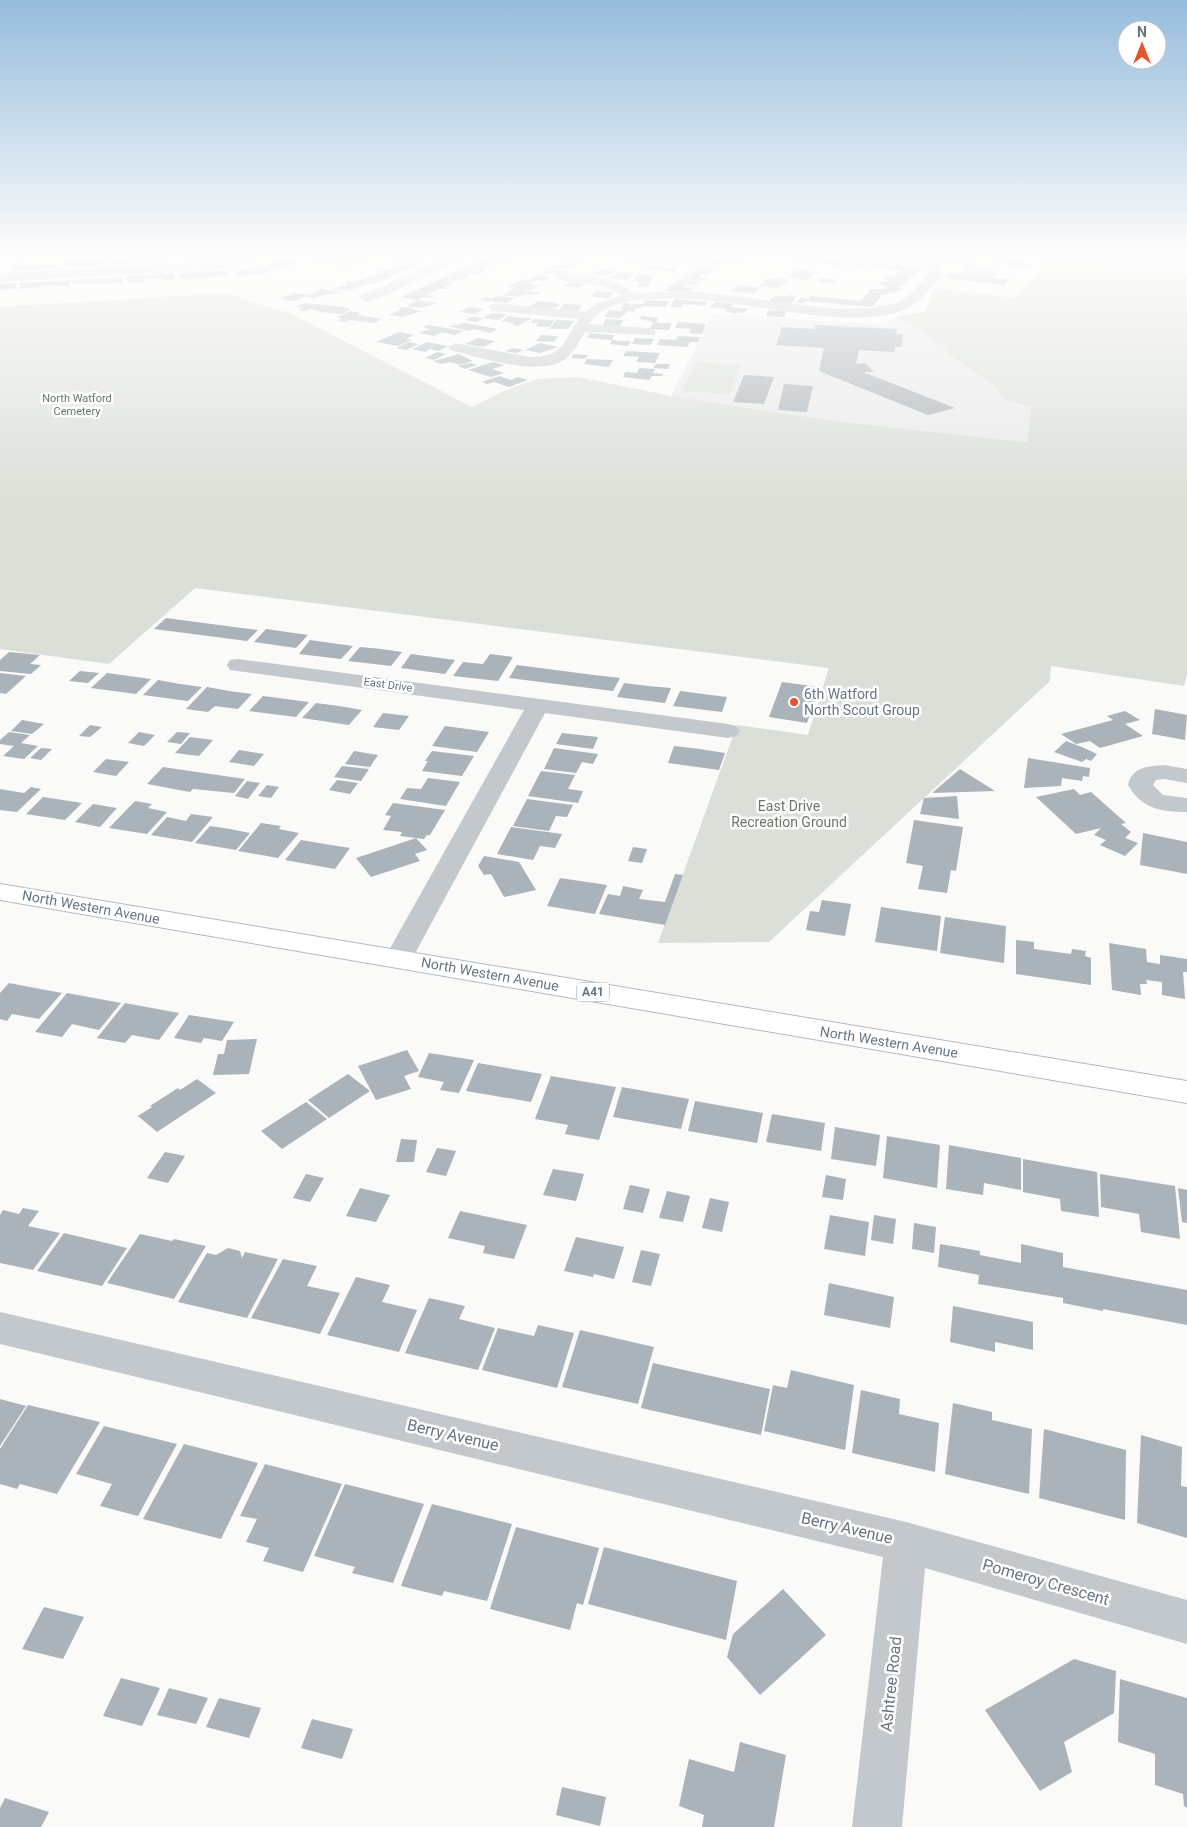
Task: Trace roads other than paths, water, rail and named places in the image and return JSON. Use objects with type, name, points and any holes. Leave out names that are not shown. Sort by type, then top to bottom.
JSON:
[{"type":"highway","name":"North Western Avenue","points":[[0,892],[1187,1092]]},
{"type":"street","points":[[455,347],[525,361],[552,360],[562,355],[574,337]]},
{"type":"street","name":"East Drive","points":[[238,665],[728,731]]},
{"type":"street","points":[[398,959],[538,706]]},
{"type":"street","points":[[1187,776],[1172,772],[1151,772],[1139,780],[1142,790],[1158,801],[1173,805],[1187,805]]},
{"type":"street","name":"Berry Avenue","points":[[0,1328],[906,1542]]},
{"type":"street","name":"Pomeroy Crescent","points":[[906,1542],[1187,1622]]},
{"type":"street","name":"Ashtree Road","points":[[877,1827],[906,1542]]},
{"type":"place","name":"6th Watford North Scout Group","points":[[794,702]]},
{"type":"park label","name":"North Watford Cemetery","points":[[77,404]]},
{"type":"park label","name":"East Drive Recreation Ground","points":[[789,814]]}]
